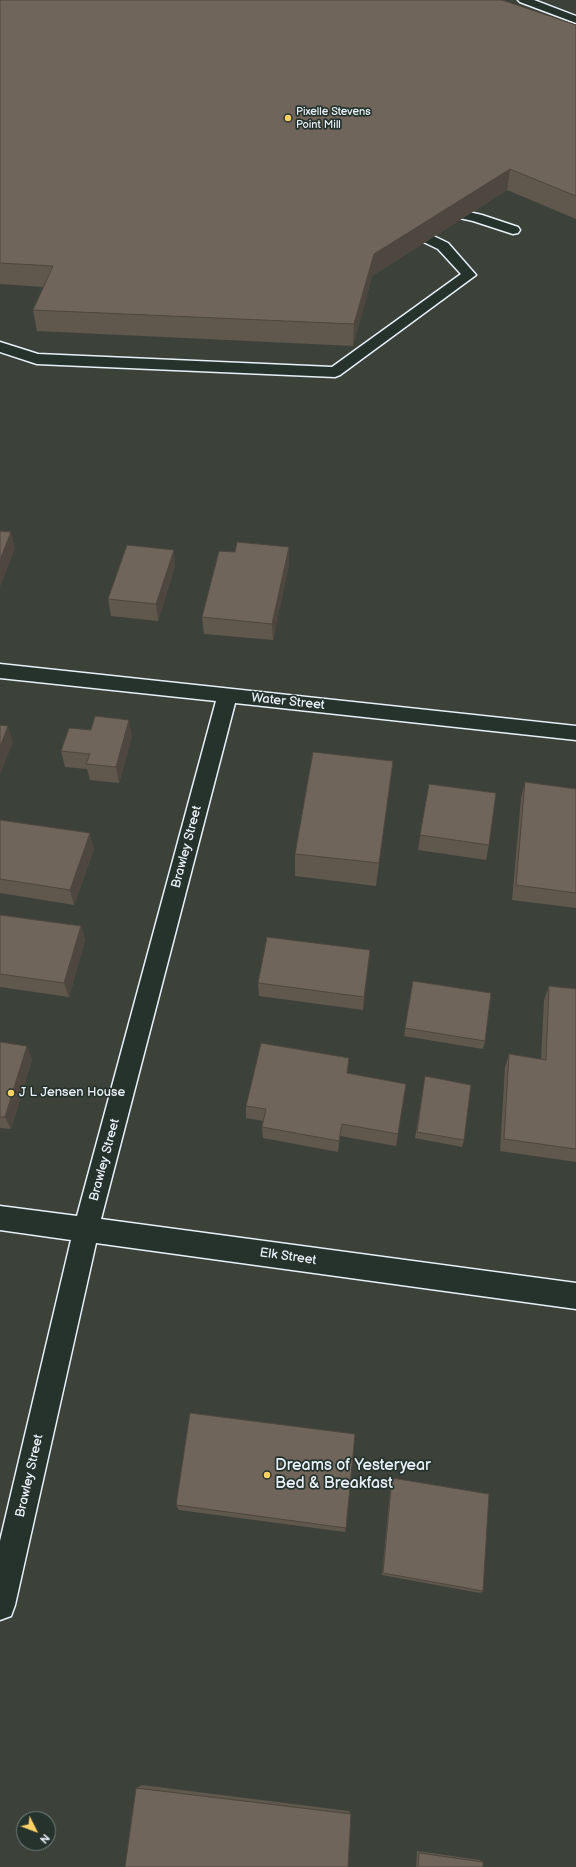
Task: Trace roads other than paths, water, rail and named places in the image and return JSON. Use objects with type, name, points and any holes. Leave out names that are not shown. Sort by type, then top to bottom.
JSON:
[{"type":"street","points":[[524,0],[576,20]]},
{"type":"street","points":[[0,347],[37,359],[335,372],[469,275],[443,246],[410,230],[414,212],[435,208],[477,218],[513,230]]},
{"type":"street","name":"Water Street","points":[[0,671],[576,733]]},
{"type":"street","name":"Brawley Street","points":[[0,1605],[86,1230],[227,696]]},
{"type":"street","name":"Elk Street","points":[[0,1218],[576,1296]]},
{"type":"place","name":"Pixelle Stevens Point Mill","points":[[288,118]]},
{"type":"place","name":"J L Jensen House","points":[[11,1093]]},
{"type":"place","name":"Dreams of Yesteryear Bed & Breakfast","points":[[267,1475]]}]
